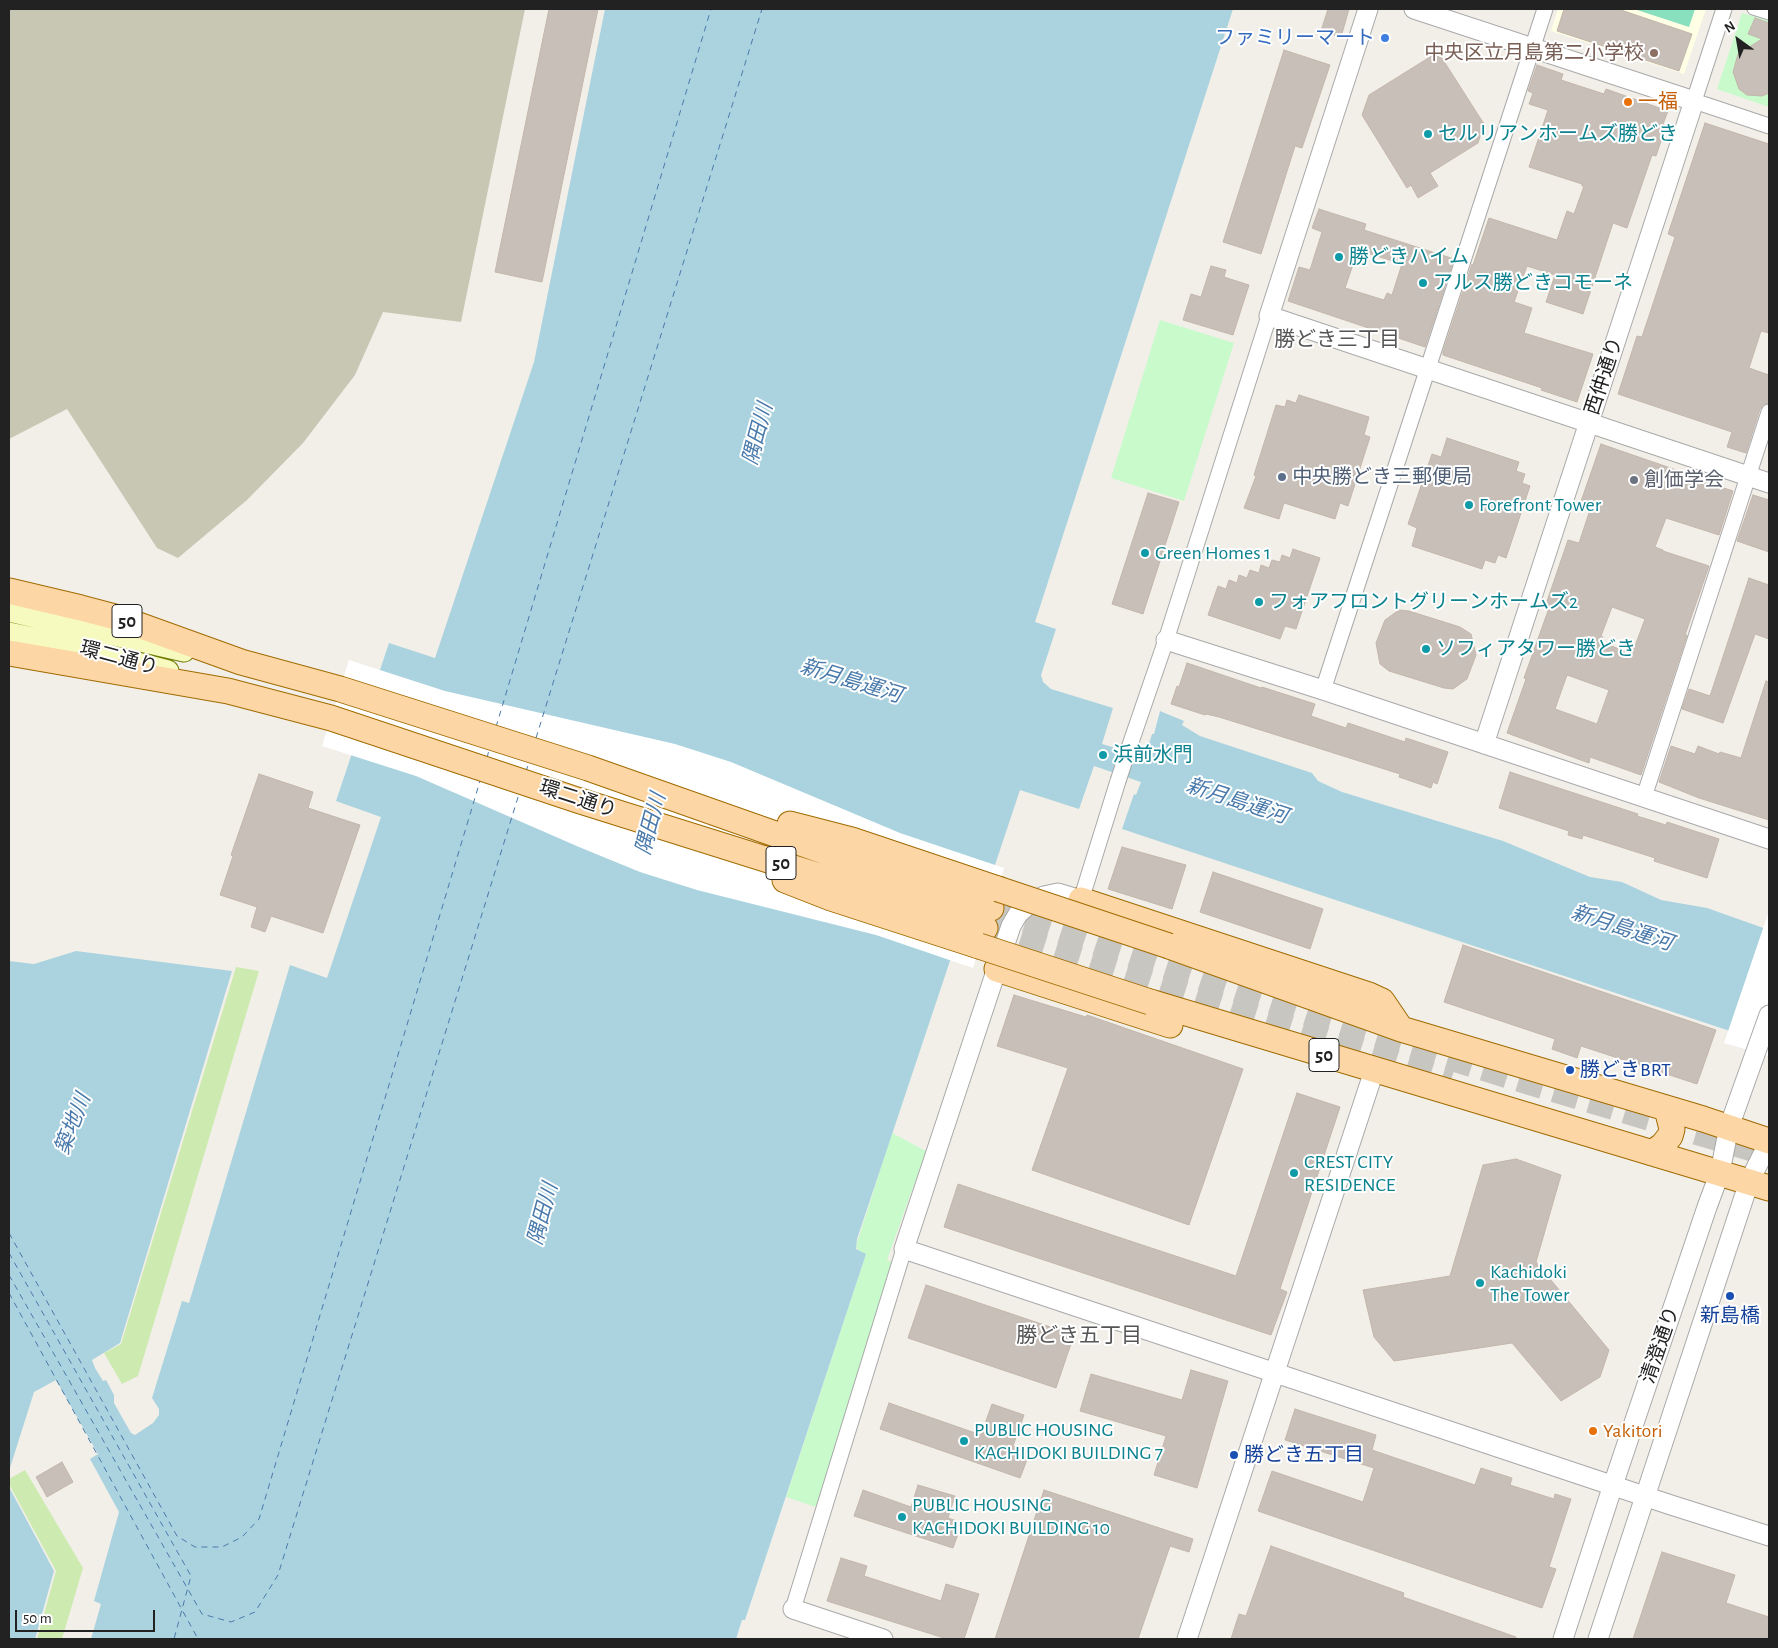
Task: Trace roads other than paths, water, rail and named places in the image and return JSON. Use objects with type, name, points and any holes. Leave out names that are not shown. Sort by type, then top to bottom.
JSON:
[{"type":"main road","name":"環二通り","points":[[9,591],[118,618],[241,662]]},
{"type":"main road","name":"環二通り","points":[[9,611],[169,648],[241,662],[340,688],[588,768],[897,877],[988,918],[577,800],[331,718],[228,691],[160,668],[76,646],[9,633]]},
{"type":"main road","name":"環二通り","points":[[9,653],[228,691]]},
{"type":"main road","name":"50","points":[[588,768],[852,840],[1169,946],[1401,1030],[1729,1127],[1769,1141]]},
{"type":"main road","name":"50","points":[[577,800],[832,898],[1150,1002],[1759,1185]]},
{"type":"main road","points":[[1081,900],[1369,995],[1382,1001],[1401,1030]]},
{"type":"main road","points":[[997,969],[1179,1027],[1298,1056],[1440,1098],[1480,1107],[1499,1108]]},
{"type":"main road","points":[[1652,1152],[1663,1145],[1670,1136],[1672,1129],[1667,1109]]},
{"type":"street","points":[[883,1639],[793,1609],[904,1249],[1011,926],[1018,914],[1029,904],[1044,896],[1058,894],[1081,900],[1118,780],[1166,640],[1368,9]]},
{"type":"street","points":[[1414,9],[1769,126]]},
{"type":"street","points":[[1323,690],[1545,9]]},
{"type":"street","name":"西仲通り","points":[[1484,744],[1724,9]]},
{"type":"street","points":[[1753,9],[1769,14]]},
{"type":"street","points":[[1269,316],[1769,483]]},
{"type":"street","points":[[1644,797],[1769,412]]},
{"type":"street","points":[[1166,640],[1323,690],[1769,839]]},
{"type":"street","name":"清澄通り","points":[[1563,1639],[1613,1485],[1720,1172],[1729,1127],[1769,1016]]},
{"type":"street","points":[[1187,1639],[1372,1077]]},
{"type":"street","name":"清澄通り","points":[[1598,1639],[1646,1496],[1759,1185],[1769,1141]]},
{"type":"street","points":[[904,1249],[1769,1536]]},
{"type":"water","points":[[605,9],[1233,9],[1035,622],[1056,629],[1041,675],[1043,682],[1051,689],[1113,708],[1102,744],[1145,757],[1160,711],[1184,721],[1182,725],[1200,736],[1312,773],[1318,781],[1342,792],[1503,841],[1590,877],[1622,882],[1661,900],[1707,908],[1769,930],[1769,1044],[1122,829],[1134,794],[1136,795],[1141,782],[1094,766],[1079,809],[1020,790],[986,892],[969,904],[857,1239],[856,1249],[866,1254],[745,1620],[742,1620],[736,1639],[91,1639],[101,1604],[94,1601],[119,1512],[90,1459],[98,1454],[56,1380],[34,1392],[9,1471],[9,961],[34,964],[76,951],[232,971],[120,1343],[92,1360],[103,1381],[106,1380],[114,1395],[114,1403],[131,1433],[135,1435],[153,1423],[159,1415],[159,1409],[152,1398],[182,1301],[189,1303],[290,965],[327,978],[381,817],[336,801],[389,643],[435,658],[534,362]]},
{"type":"water","points":[[9,1487],[54,1571],[35,1639],[9,1639]]},
{"type":"tunnel","points":[[991,908],[1310,1014],[1508,1076],[1769,1154]]},
{"type":"tunnel","points":[[985,928],[1451,1080]]},
{"type":"place","name":"ファミリーマート","points":[[1385,38]]},
{"type":"place","name":"中央区立月島第二小学校","points":[[1654,53]]},
{"type":"place","name":"一福","points":[[1628,102]]},
{"type":"place","name":"セルリアンホームズ勝どき","points":[[1428,134]]},
{"type":"place","name":"勝どきハイム","points":[[1339,257]]},
{"type":"place","name":"アルス勝どきコモーネ","points":[[1423,283]]},
{"type":"place","name":"中央勝どき三郵便局","points":[[1282,477]]},
{"type":"place","name":"創価学会","points":[[1634,480]]},
{"type":"place","name":"Forefront Tower","points":[[1469,505]]},
{"type":"place","name":"Green Homes 1","points":[[1145,553]]},
{"type":"place","name":"フォアフロントグリーンホームズ2","points":[[1259,602]]},
{"type":"place","name":"ソフィアタワー勝どき","points":[[1426,649]]},
{"type":"place","name":"浜前水門","points":[[1103,755]]},
{"type":"place","name":"勝どきBRT","points":[[1570,1070]]},
{"type":"place","name":"CREST CITY RESIDENCE","points":[[1294,1173]]},
{"type":"place","name":"Kachidoki The Tower","points":[[1480,1283]]},
{"type":"place","name":"新島橋","points":[[1730,1296]]},
{"type":"place","name":"Yakitori","points":[[1593,1431]]},
{"type":"place","name":"PUBLIC HOUSING KACHIDOKI BUILDING 7","points":[[964,1441]]},
{"type":"place","name":"勝どき五丁目","points":[[1234,1455]]},
{"type":"place","name":"PUBLIC HOUSING KACHIDOKI BUILDING 10","points":[[902,1517]]},
{"type":"district","name":"勝どき三丁目","points":[[1337,340]]},
{"type":"district","name":"勝どき五丁目","points":[[1079,1336]]},
{"type":"water label","name":"隅田川","points":[[758,434]]},
{"type":"water label","name":"新月島運河","points":[[851,681]]},
{"type":"water label","name":"新月島運河","points":[[1237,801]]},
{"type":"water label","name":"隅田川","points":[[651,824]]},
{"type":"water label","name":"新月島運河","points":[[1622,928]]},
{"type":"water label","name":"築地川","points":[[73,1124]]},
{"type":"water label","name":"隅田川","points":[[543,1214]]}]
